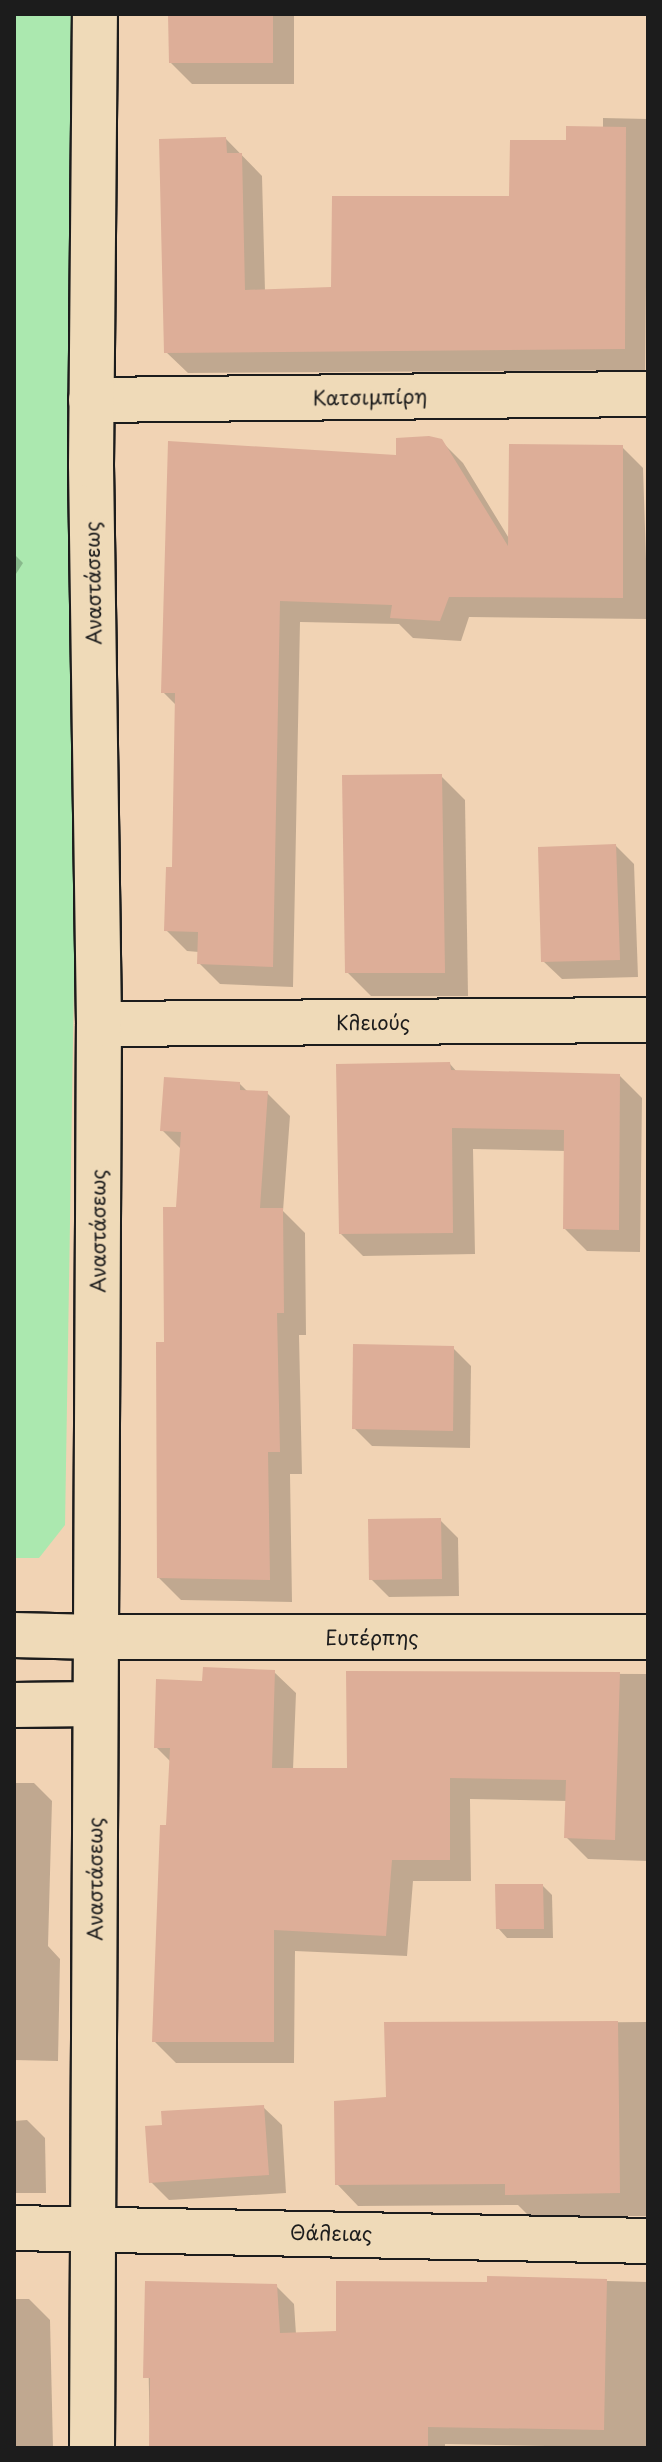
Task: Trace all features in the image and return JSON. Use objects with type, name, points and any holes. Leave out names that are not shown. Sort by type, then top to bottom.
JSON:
[{"type":"street","name":"Αναστάσεως","points":[[92,2448],[99,1024],[91,400],[95,14]]},
{"type":"street","name":"Κατσιμπίρη","points":[[91,400],[648,394]]},
{"type":"street","name":"Κλειούς","points":[[99,1024],[648,1020]]},
{"type":"street","name":"Ευτέρπης","points":[[14,1635],[648,1637]]},
{"type":"street","points":[[14,1705],[95,1704]]},
{"type":"street","name":"Θάλειας","points":[[14,2228],[648,2241]]},
{"type":"green space","points":[[14,14],[90,14],[65,1525],[39,1558],[14,1558]]},
{"type":"building","points":[[168,14],[273,14],[273,63],[169,63]]},
{"type":"building","points":[[566,126],[626,127],[625,349],[164,353],[159,139],[226,137],[227,153],[242,153],[245,290],[331,287],[332,196],[509,196],[510,140],[566,140]]},
{"type":"building","points":[[429,436],[442,439],[508,546],[509,444],[623,445],[623,598],[449,597],[440,621],[390,618],[392,605],[280,601],[273,967],[197,964],[198,932],[164,931],[166,867],[172,867],[175,693],[161,693],[168,441],[396,455],[396,438]]},
{"type":"building","points":[[442,774],[445,973],[345,973],[342,775]]},
{"type":"building","points":[[616,844],[620,960],[541,962],[538,847]]},
{"type":"building","points":[[450,1062],[451,1070],[620,1074],[619,1230],[563,1229],[564,1130],[452,1128],[453,1233],[339,1234],[336,1064]]},
{"type":"building","points":[[164,1077],[240,1082],[240,1090],[268,1091],[260,1208],[283,1208],[284,1313],[277,1313],[280,1452],[268,1452],[270,1580],[157,1578],[156,1342],[164,1342],[163,1207],[176,1207],[181,1132],[160,1131]]},
{"type":"building","points":[[353,1344],[454,1346],[453,1431],[352,1429]]},
{"type":"building","points":[[441,1518],[442,1579],[369,1580],[368,1519]]},
{"type":"building","points":[[203,1667],[275,1670],[272,1768],[347,1768],[346,1671],[620,1672],[615,1840],[564,1838],[566,1780],[450,1778],[450,1860],[392,1860],[386,1936],[274,1930],[274,2042],[152,2042],[160,1825],[166,1825],[170,1748],[154,1748],[156,1679],[202,1681]]},
{"type":"building","points":[[495,1884],[543,1884],[544,1929],[496,1929]]},
{"type":"building","points":[[618,2021],[620,2193],[505,2195],[505,2184],[335,2185],[334,2101],[386,2097],[384,2022]]},
{"type":"building","points":[[264,2105],[269,2175],[149,2183],[145,2126],[162,2125],[161,2111]]},
{"type":"building","points":[[487,2276],[607,2279],[604,2430],[428,2427],[428,2448],[149,2448],[150,2378],[143,2378],[145,2281],[277,2284],[280,2333],[336,2331],[336,2281],[487,2282]]}]
